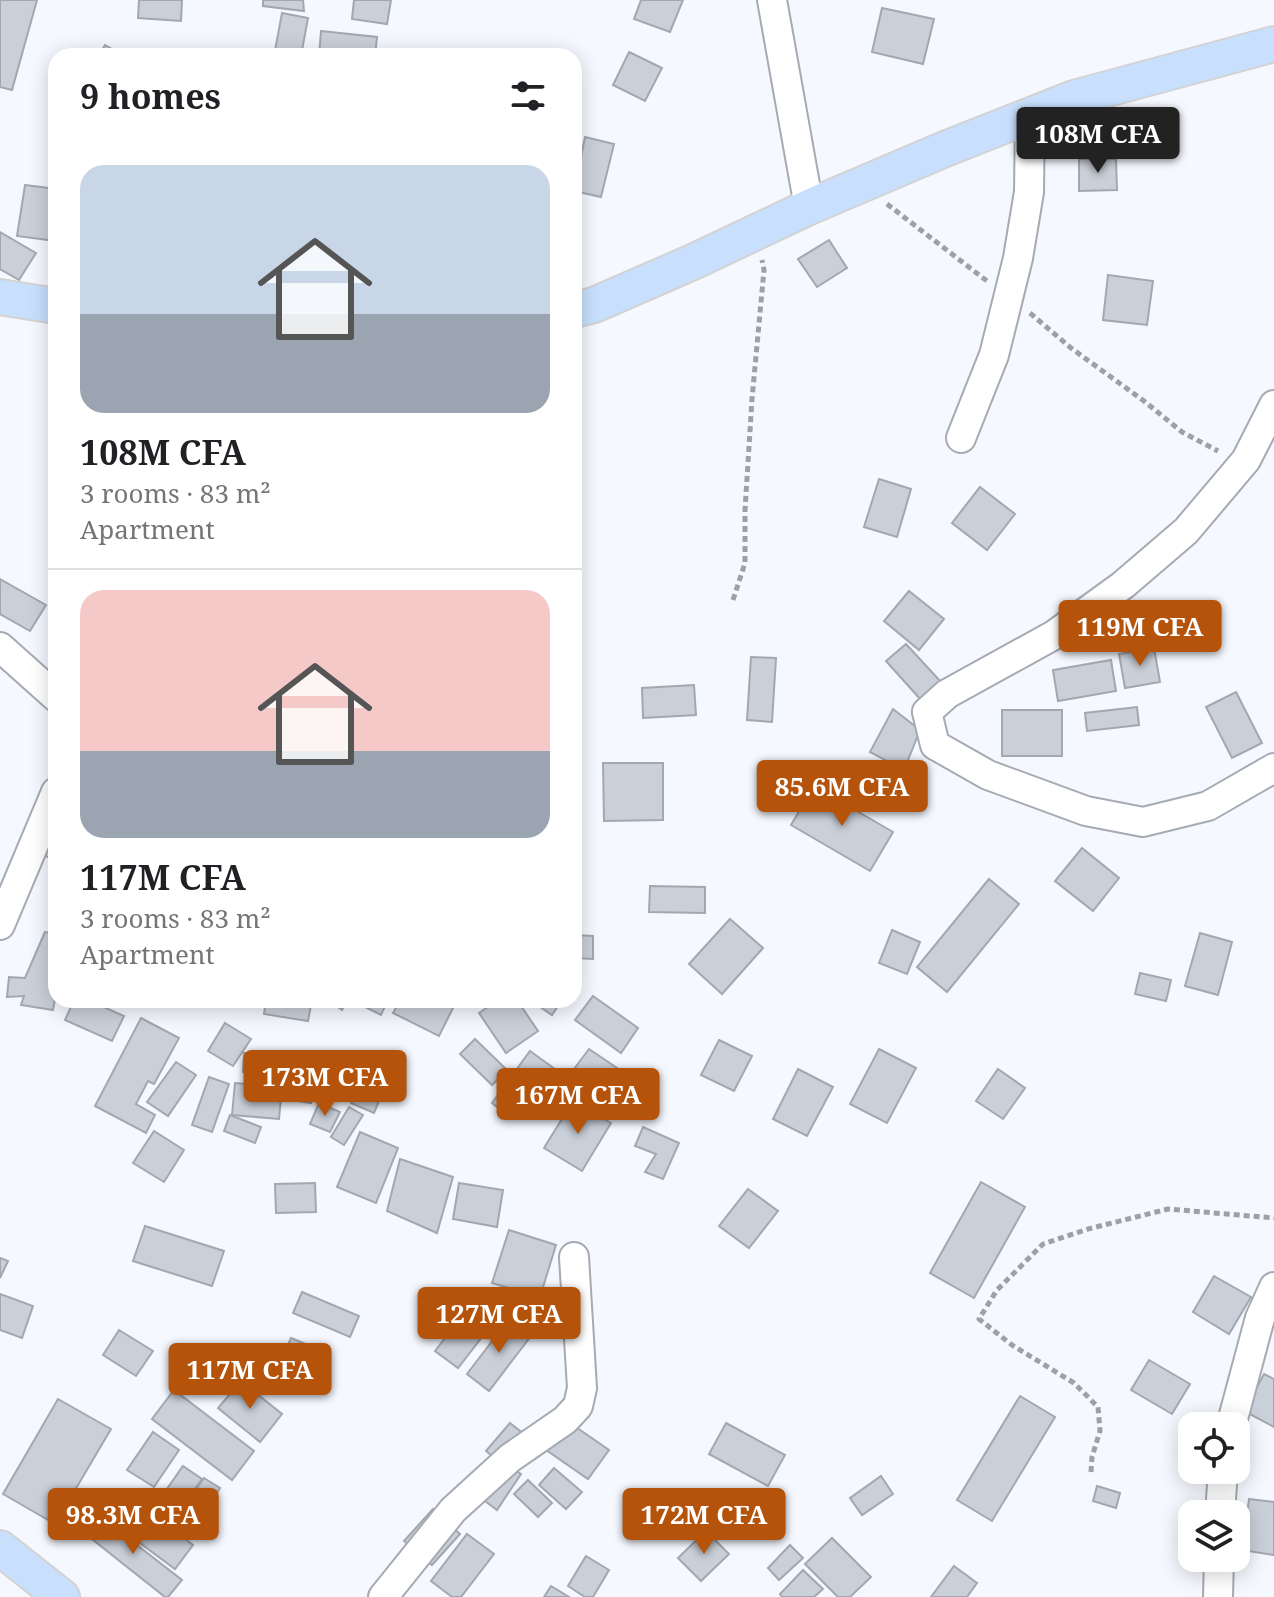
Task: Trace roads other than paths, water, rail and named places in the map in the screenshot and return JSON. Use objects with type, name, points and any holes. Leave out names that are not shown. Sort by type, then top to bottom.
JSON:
[{"type":"main road","points":[[582,307],[608,299],[860,185],[1074,98],[1274,44]]},
{"type":"main road","points":[[0,297],[48,305]]},
{"type":"main road","points":[[0,1548],[62,1597]]},
{"type":"street","points":[[772,0],[809,207]]},
{"type":"street","points":[[961,438],[994,355],[1018,258],[1029,192],[1030,115]]},
{"type":"street","points":[[1274,405],[1246,460],[1186,531],[1123,585],[1054,635],[947,694],[927,712],[935,745],[988,775],[1086,811],[1143,822],[1208,806],[1274,768]]},
{"type":"street","points":[[0,647],[48,690]]},
{"type":"street","points":[[0,925],[48,811]]},
{"type":"street","points":[[383,1597],[453,1510],[510,1458],[565,1420],[578,1406],[582,1388],[574,1257]]},
{"type":"street","points":[[1235,1412],[1260,1318],[1274,1287]]},
{"type":"street","points":[[1218,1597],[1219,1572]]}]
